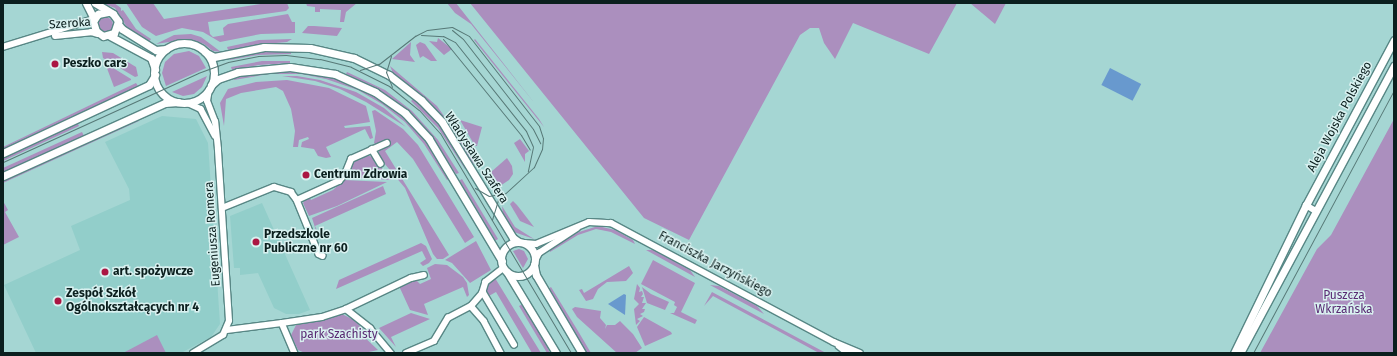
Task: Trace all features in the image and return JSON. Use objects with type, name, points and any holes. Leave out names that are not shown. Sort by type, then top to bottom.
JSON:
[{"type":"main road","points":[[86,3],[94,19],[93,27],[98,34],[110,36],[151,58],[162,92],[178,102]]},
{"type":"main road","points":[[95,3],[116,16],[118,24],[123,30],[156,50],[189,44],[205,52],[214,69],[210,88]]},
{"type":"main road","points":[[94,19],[100,13],[108,12]]},
{"type":"main road","points":[[110,36],[116,31],[118,24]]},
{"type":"main road","name":"Aleja Wojska Polskiego","points":[[1234,353],[1306,205],[1394,40]]},
{"type":"main road","name":"Władysława Szafera","points":[[205,52],[214,58],[264,47],[310,48],[354,58],[386,74],[421,100],[442,122],[513,238],[522,243]]},
{"type":"main road","points":[[3,153],[149,85],[155,72],[158,59],[168,49]]},
{"type":"main road","points":[[3,176],[165,103],[188,103],[199,99],[218,78],[238,72],[286,66],[335,74],[376,92],[405,113],[430,141],[556,353]]},
{"type":"main road","name":"Aleja Wojska Polskiego","points":[[1240,353],[1394,66]]},
{"type":"main road","points":[[504,267],[505,249],[522,243],[532,250],[536,275],[582,353]]},
{"type":"main road","points":[[504,267],[513,275],[521,276],[530,272],[535,263]]},
{"type":"street","name":"Szeroka","points":[[3,47],[42,37],[94,19]]},
{"type":"street","name":"Szeroka","points":[[42,37],[91,32],[98,34]]},
{"type":"street","name":"Eugeniusza Romera","points":[[210,88],[207,99],[214,118],[216,137],[229,320],[227,330]]},
{"type":"street","name":"Eugeniusza Romera","points":[[188,103],[201,109],[216,137]]},
{"type":"street","points":[[297,200],[339,181],[345,174],[349,161],[387,143]]},
{"type":"street","points":[[372,149],[381,164]]},
{"type":"street","points":[[222,208],[274,187],[291,192],[297,200],[319,254],[323,256]]},
{"type":"street","points":[[1306,205],[1316,211]]},
{"type":"street","name":"Franciszka Jarzyńskiego","points":[[522,243],[536,244],[582,224],[601,221],[622,228],[834,342],[860,353]]},
{"type":"street","name":"Franciszka Jarzyńskiego","points":[[535,263],[540,252],[582,224]]},
{"type":"street","points":[[1285,248],[1294,253]]},
{"type":"street","points":[[406,353],[434,341],[448,318],[471,306],[483,292],[486,282],[504,267]]},
{"type":"street","points":[[193,353],[214,342],[227,330],[326,316],[411,278],[424,275]]},
{"type":"street","points":[[483,292],[514,344]]},
{"type":"street","points":[[471,306],[484,321],[501,353]]},
{"type":"street","points":[[346,308],[370,328],[391,353]]},
{"type":"street","points":[[282,323],[295,353]]},
{"type":"street","name":"Franciszka Jarzyńskiego","points":[[834,342],[848,353]]},
{"type":"shaded area","points":[[1110,68],[1141,84],[1133,101],[1101,85]]},
{"type":"shaded area","points":[[162,116],[196,119],[208,143],[220,324],[211,337],[181,353],[36,353],[4,285],[80,250],[71,226],[130,200],[129,189],[105,142]]},
{"type":"shaded area","name":"Przedszkole Publiczne nr 60","points":[[262,203],[310,310],[299,314],[286,314],[274,308],[258,273],[240,275],[240,268],[234,268],[230,216]]},
{"type":"shaded area","points":[[624,294],[626,295],[625,315],[608,304]]},
{"type":"green space","points":[[102,3],[114,3],[121,8],[121,11],[123,10],[136,29],[151,39],[149,42],[128,29],[115,8]]},
{"type":"green space","points":[[126,3],[153,3],[164,19],[267,3],[287,3],[289,8],[286,11],[208,22],[210,34],[213,37],[224,35],[223,28],[228,24],[288,14],[292,22],[295,22],[295,33],[261,34],[220,42],[203,32],[182,28],[156,36],[142,27]]},
{"type":"green space","points":[[306,3],[357,3],[346,12],[344,22],[340,22],[341,10],[320,9],[320,12],[315,12],[315,7],[307,6]]},
{"type":"green space","points":[[447,3],[456,3],[536,105],[471,24],[455,13]]},
{"type":"green space","points":[[470,3],[957,3],[929,54],[853,23],[835,59],[824,43],[819,28],[810,28],[800,35],[689,240],[644,218]]},
{"type":"green space","points":[[970,3],[1006,3],[995,24]]},
{"type":"green space","points":[[105,17],[112,22],[113,25],[108,32],[105,33],[98,28],[97,25],[102,18]]},
{"type":"green space","points":[[308,26],[342,28],[337,36],[302,33]]},
{"type":"green space","points":[[191,34],[201,37],[221,52],[213,51],[204,44],[188,39],[156,44],[174,35]]},
{"type":"green space","points":[[438,38],[452,49],[444,55],[429,41],[437,42]]},
{"type":"green space","points":[[292,39],[287,42],[254,45],[228,50],[227,47],[259,40]]},
{"type":"green space","points":[[475,39],[539,119],[544,127],[474,40]]},
{"type":"green space","points":[[411,42],[410,55],[415,62],[392,59]]},
{"type":"green space","points":[[420,42],[425,44],[437,61],[431,61],[423,56],[420,58],[416,45]]},
{"type":"green space","points":[[291,49],[291,54],[258,55],[230,60],[229,57],[252,52]]},
{"type":"green space","points":[[189,51],[199,56],[206,68],[166,86],[162,73],[165,62],[174,54]]},
{"type":"green space","points":[[102,52],[113,53],[136,67],[138,76],[135,77],[103,58]]},
{"type":"green space","points":[[262,61],[290,61],[290,63],[259,65],[232,70],[231,67]]},
{"type":"green space","points":[[105,63],[131,79],[131,80],[114,87]]},
{"type":"green space","points":[[390,66],[437,106],[476,162],[473,164],[441,116],[424,98],[393,73]]},
{"type":"green space","points":[[295,70],[338,79],[369,92],[389,105],[423,136],[450,178],[447,180],[424,144],[405,122],[382,104],[358,90],[326,79],[301,74],[269,74],[234,80],[233,77],[257,72]]},
{"type":"green space","points":[[347,72],[385,90],[412,111],[438,140],[459,173],[456,174],[432,137],[405,109],[377,89],[346,74]]},
{"type":"green space","points":[[207,76],[202,87],[194,94],[183,96],[172,92]]},
{"type":"green space","points":[[282,76],[297,76],[320,80],[356,92],[384,108],[406,127],[366,102],[340,89],[315,81]]},
{"type":"green space","points":[[287,80],[329,88],[366,106],[370,122],[344,126],[345,128],[370,126],[373,138],[370,139],[365,129],[326,147],[331,157],[326,158],[318,156],[314,149],[301,147],[302,142],[309,139],[308,137],[299,140],[298,147],[293,147],[295,131],[291,109],[283,91],[276,87],[241,93],[226,99],[224,126],[220,103],[228,89],[256,82]]},
{"type":"green space","points":[[136,83],[138,86],[3,149],[3,147]]},
{"type":"green space","points":[[414,98],[436,120],[467,168],[465,169],[438,128],[411,101]]},
{"type":"green space","points":[[375,110],[403,129],[418,145],[474,237],[465,243],[413,159],[397,142],[385,151],[449,255],[443,259],[437,259],[433,254],[405,188],[379,157],[379,150],[389,144],[387,140],[376,145],[374,143],[376,131],[372,111]]},
{"type":"green space","name":"Puszcza Wkrzańska","points":[[1394,119],[1394,353],[1260,353],[1317,249],[1331,235]]},
{"type":"green space","points":[[135,120],[139,121],[3,183],[3,179]]},
{"type":"green space","points":[[460,120],[482,127],[477,146],[475,146]]},
{"type":"green space","points":[[77,122],[79,126],[3,161],[3,157]]},
{"type":"green space","points":[[82,132],[84,136],[3,172],[3,168]]},
{"type":"green space","points":[[520,139],[529,151],[525,154],[525,162],[514,143]]},
{"type":"green space","points":[[366,155],[373,157],[391,180],[346,177],[351,161]]},
{"type":"green space","points":[[507,158],[512,166],[513,174],[509,180],[500,186],[491,172]]},
{"type":"green space","points":[[462,179],[498,239],[495,241],[459,181]]},
{"type":"green space","points":[[344,180],[387,182],[337,206],[309,216],[303,203],[305,200],[309,197],[311,200],[333,190]]},
{"type":"green space","points":[[383,186],[386,194],[315,226],[319,235],[323,233],[325,238],[318,237],[312,218]]},
{"type":"green space","points":[[3,201],[8,210],[5,212],[19,237],[3,245]]},
{"type":"green space","points":[[513,201],[534,227],[520,221],[510,204]]},
{"type":"green space","points":[[502,206],[515,227],[534,239],[514,232],[503,214]]},
{"type":"green space","points":[[598,226],[615,230],[633,240],[635,244],[611,232],[596,229],[578,235],[550,252],[549,249],[579,232]]},
{"type":"green space","points":[[476,241],[491,270],[470,283],[452,263],[445,260]]},
{"type":"green space","points":[[421,243],[426,246],[432,259],[429,263],[423,266],[420,263],[426,259],[422,251],[336,289],[339,280]]},
{"type":"green space","points":[[519,249],[524,251],[528,259],[523,268],[513,251]]},
{"type":"green space","points":[[646,250],[653,250],[690,270],[695,277]]},
{"type":"green space","points":[[653,260],[695,283],[681,312],[697,320],[695,324],[670,313],[674,313],[677,307],[674,305],[675,302],[641,284]]},
{"type":"green space","points":[[435,264],[447,265],[463,277],[467,283],[469,295],[467,297],[463,287],[424,304],[428,315],[410,310],[399,286],[416,280],[420,284],[431,279],[427,268]]},
{"type":"green space","points":[[629,266],[633,273],[626,281],[607,282],[598,289],[593,299],[586,301],[579,290],[582,289],[584,293]]},
{"type":"green space","points":[[495,278],[541,353],[532,353],[496,292],[487,297],[487,285]]},
{"type":"green space","points":[[637,284],[640,288],[639,292],[642,291],[643,294],[641,297],[644,297],[642,303],[646,303],[642,309],[645,309],[644,312],[640,314],[643,316],[637,319],[640,321],[636,325],[634,309],[639,304],[634,299]]},
{"type":"green space","points":[[710,285],[719,286],[757,306],[764,314]]},
{"type":"green space","points":[[551,287],[591,353],[586,353],[548,289]]},
{"type":"green space","points":[[642,287],[651,294],[669,302],[665,310],[647,303]]},
{"type":"green space","points":[[712,292],[826,353],[819,353],[713,296],[704,306]]},
{"type":"green space","points":[[523,304],[541,334],[550,353],[547,353],[519,306]]},
{"type":"green space","points":[[575,307],[601,311],[600,318],[606,325],[605,329],[607,325],[615,325],[620,321],[633,334],[642,348],[635,353],[617,353],[577,317],[572,309]]},
{"type":"green space","name":"park Szachisty","points":[[340,313],[354,320],[363,329],[360,333],[378,350],[364,353],[305,353],[298,350],[291,335],[296,325],[320,321]]},
{"type":"green space","points":[[411,313],[430,319],[391,337],[396,347],[379,328]]},
{"type":"green space","points":[[644,317],[672,334],[645,346],[637,327]]},
{"type":"green space","points":[[157,335],[166,353],[123,353]]},
{"type":"tram line","points":[[360,70],[379,64],[415,36],[427,30],[452,27],[469,36],[539,126],[543,138],[542,149],[534,167],[498,200],[492,220]]},
{"type":"tram line","points":[[452,30],[463,39],[533,129],[540,143]]},
{"type":"tram line","points":[[421,35],[443,36],[455,42],[526,131],[533,147],[528,171]]},
{"type":"tram line","points":[[443,39],[521,135],[530,150]]},
{"type":"tram line","points":[[3,162],[198,73],[228,62],[258,56],[286,55],[320,59],[351,67],[389,86],[419,110],[440,133],[571,353]]},
{"type":"tram line","points":[[391,56],[386,72],[392,87]]},
{"type":"tram line","points":[[1253,353],[1394,90]]},
{"type":"tram line","points":[[475,188],[489,196],[505,193]]},
{"type":"place","name":"Peszko cars","points":[[55,64]]},
{"type":"place","name":"Centrum Zdrowia","points":[[306,175]]},
{"type":"place","name":"Przedszkole Publiczne nr 60","points":[[256,242]]},
{"type":"place","name":"art. spożywcze","points":[[105,272]]},
{"type":"place","name":"Zespół Szkół Ogólnokształcących nr 4","points":[[58,301]]}]
